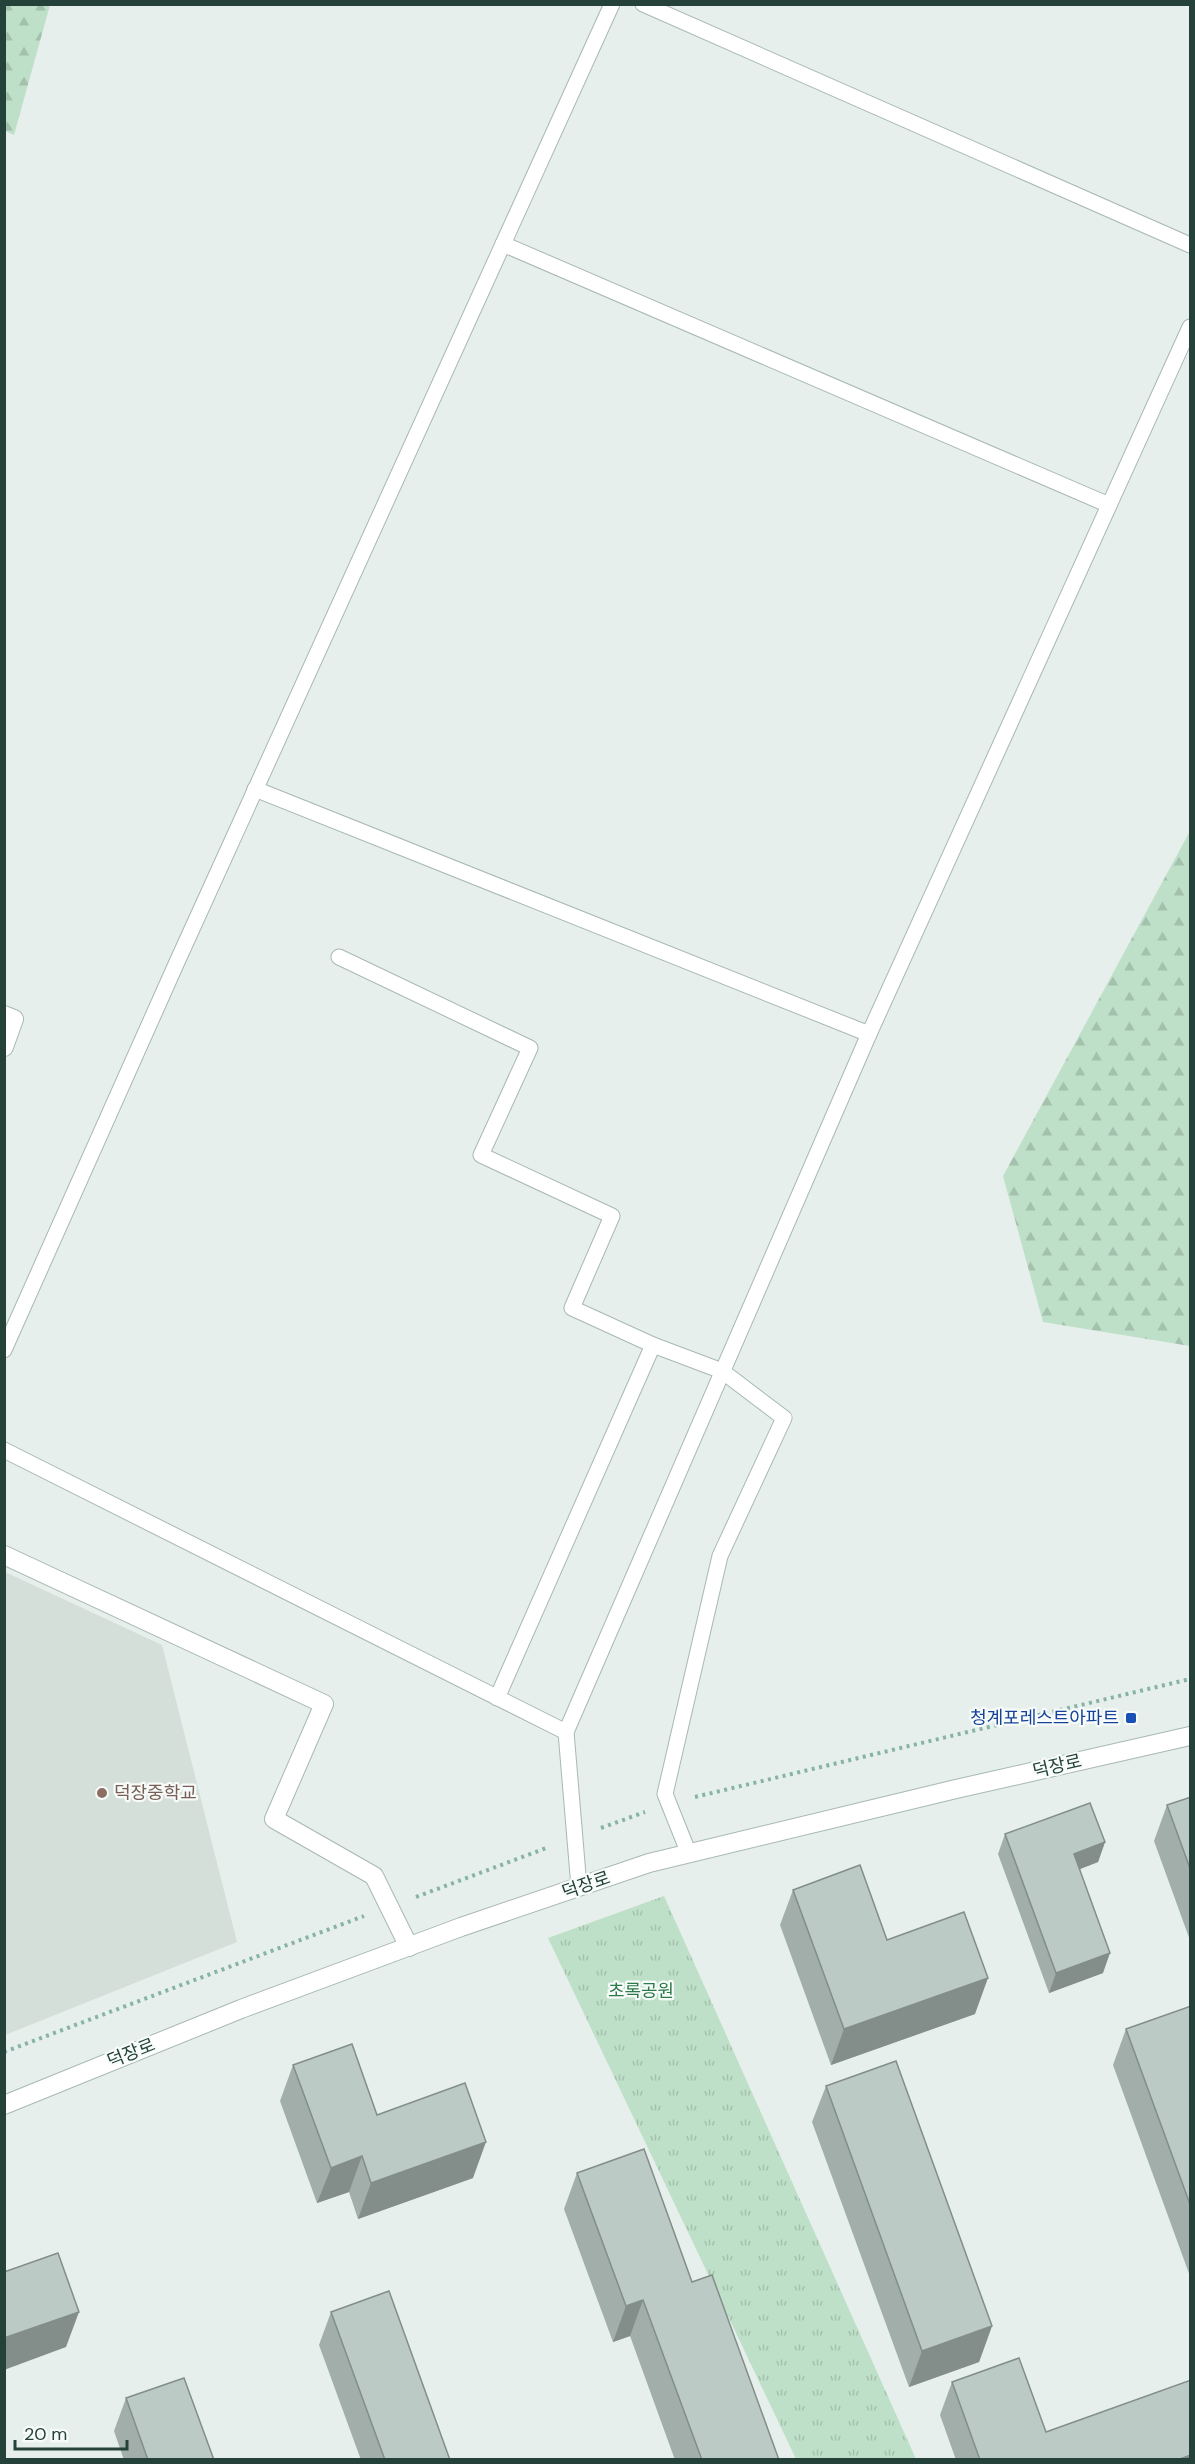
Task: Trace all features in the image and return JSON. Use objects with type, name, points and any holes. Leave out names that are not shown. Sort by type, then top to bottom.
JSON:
[{"type":"street","points":[[4,1015],[14,1019],[4,1047]]},
{"type":"street","points":[[4,1555],[324,1704],[274,1820],[374,1876],[409,1947]]},
{"type":"street","name":"덕장로","points":[[4,2105],[195,2027],[409,1947],[650,1863],[956,1788],[1191,1736]]},
{"type":"lane","points":[[4,1350],[255,789],[612,4]]},
{"type":"lane","points":[[643,4],[1191,245]]},
{"type":"lane","points":[[503,244],[1110,505]]},
{"type":"lane","points":[[579,1887],[566,1732],[869,1034],[1191,327]]},
{"type":"lane","points":[[255,789],[869,1034]]},
{"type":"lane","points":[[339,957],[530,1048],[481,1155],[612,1216],[572,1308],[653,1345],[722,1371],[784,1418],[720,1556],[666,1794],[689,1854]]},
{"type":"lane","points":[[497,1698],[653,1345]]},
{"type":"lane","points":[[4,1450],[566,1732]]},
{"type":"shaded area","name":"덕장중학교","points":[[5,1572],[162,1645],[237,1942],[5,2035]]},
{"type":"green space","points":[[5,4],[50,5],[14,135],[5,131]]},
{"type":"green space","points":[[1190,831],[1190,1346],[1043,1322],[1003,1176]]},
{"type":"green space","name":"초록공원","points":[[664,1896],[916,2459],[796,2459],[548,1938]]},
{"type":"building","points":[[1191,1797],[1191,1871],[1167,1805]]},
{"type":"building","points":[[1090,1803],[1105,1842],[1074,1854],[1110,1953],[1056,1973],[1005,1834]]},
{"type":"building","points":[[860,1865],[887,1940],[964,1912],[988,1978],[844,2029],[793,1890]]},
{"type":"building","points":[[1191,2006],[1191,2207],[1126,2029]]},
{"type":"building","points":[[352,2044],[377,2115],[465,2083],[486,2142],[371,2183],[362,2156],[331,2168],[293,2065]]},
{"type":"building","points":[[896,2061],[992,2326],[922,2351],[826,2086]]},
{"type":"building","points":[[644,2149],[692,2282],[712,2275],[779,2460],[702,2460],[643,2300],[626,2306],[577,2173]]},
{"type":"building","points":[[58,2253],[79,2312],[4,2338],[4,2272]]},
{"type":"building","points":[[389,2291],[450,2460],[385,2460],[331,2312]]},
{"type":"building","points":[[1019,2358],[1046,2432],[1191,2380],[1191,2455],[1177,2460],[980,2460],[952,2382]]},
{"type":"building","points":[[184,2378],[214,2460],[148,2460],[126,2398]]},
{"type":"place","name":"청계포레스트아파트","points":[[1131,1718]]},
{"type":"place","name":"덕장중학교","points":[[102,1793]]}]
